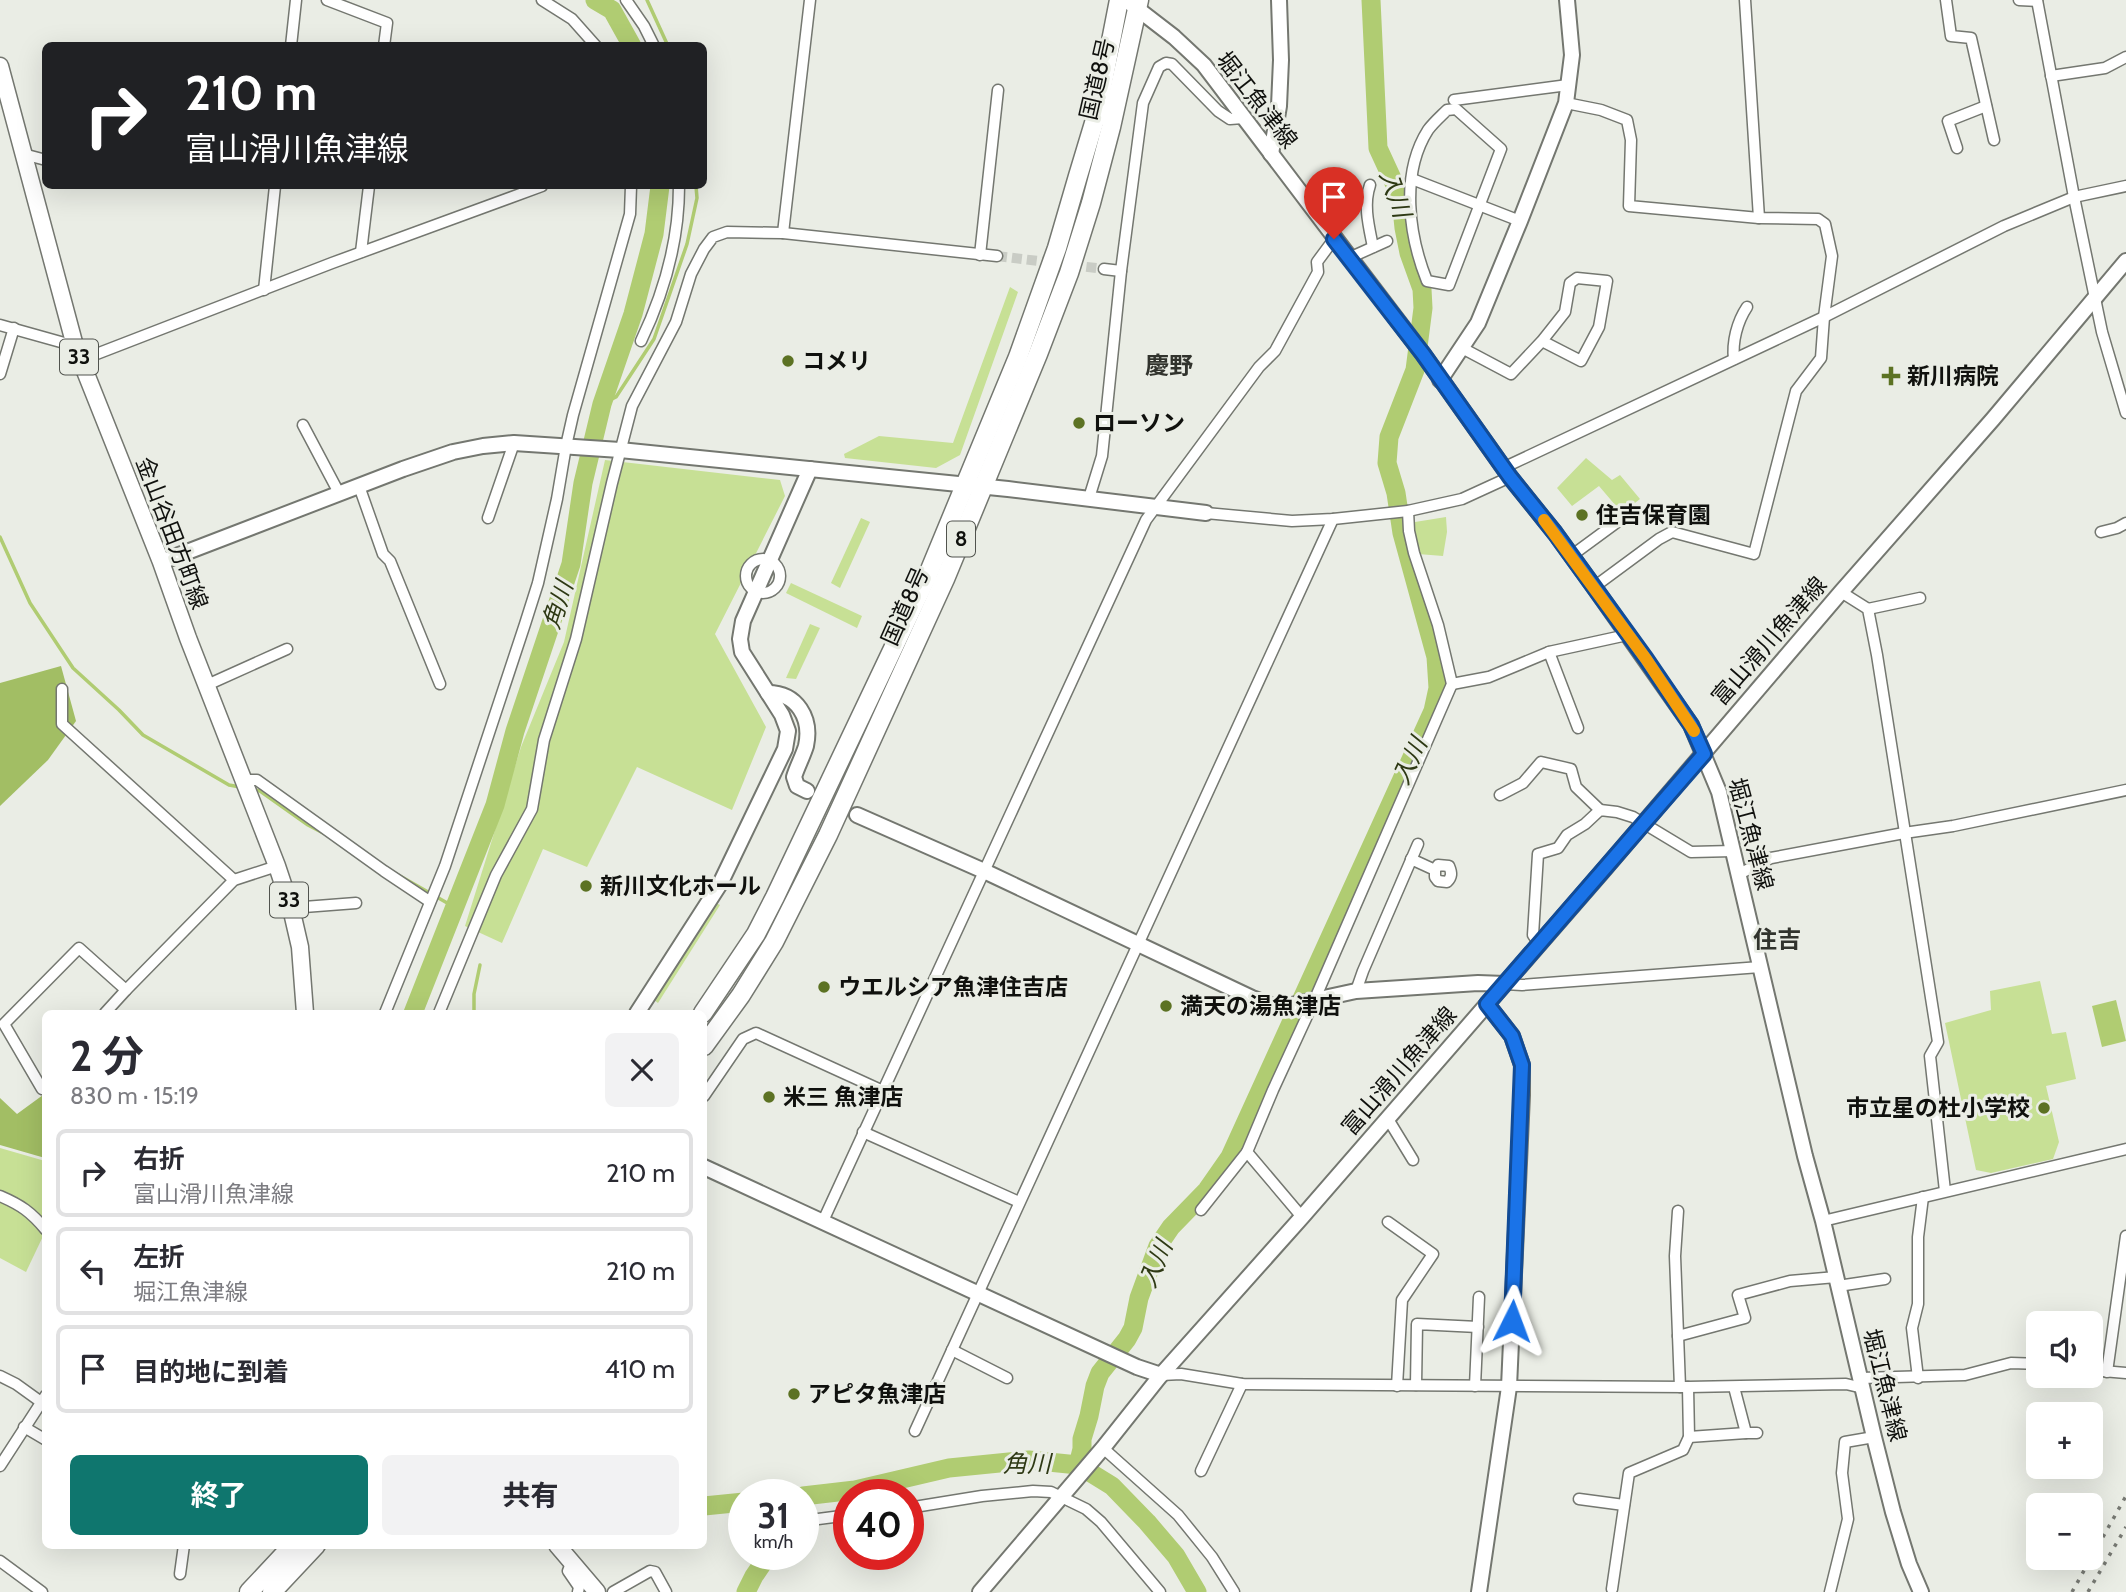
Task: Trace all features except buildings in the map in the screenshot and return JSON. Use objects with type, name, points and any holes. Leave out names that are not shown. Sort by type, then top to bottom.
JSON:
[{"type":"highway","name":"国道8号","points":[[707,1042],[741,995],[795,903],[939,591],[1057,248],[1097,113],[1119,0]]},
{"type":"highway","name":"国道8号","points":[[705,1010],[756,934],[775,897],[927,577],[1042,346],[1091,203],[1111,127],[1134,3]]},
{"type":"highway","points":[[249,1592],[289,1549]]},
{"type":"highway","points":[[272,1592],[312,1549]]},
{"type":"main road","name":"金山谷田方町線","points":[[0,66],[5,107],[23,154],[78,353],[247,786],[291,908],[300,947],[305,1010]]},
{"type":"main road","points":[[561,1549],[597,1592]]},
{"type":"street","points":[[291,42],[296,0]]},
{"type":"street","points":[[327,0],[387,23],[385,42]]},
{"type":"street","points":[[542,0],[572,19],[592,42]]},
{"type":"street","points":[[626,0],[652,42]]},
{"type":"street","points":[[783,233],[810,0]]},
{"type":"street","points":[[1271,154],[1279,106],[1279,0]]},
{"type":"street","points":[[1440,380],[1478,323],[1566,103],[1572,55],[1567,0]]},
{"type":"street","points":[[1745,0],[1759,218]]},
{"type":"street","points":[[1946,0],[1951,36],[1971,38],[1994,139]]},
{"type":"street","points":[[2019,0],[2037,1],[2102,332],[2126,413]]},
{"type":"street","name":"堀江魚津線","points":[[1134,3],[1204,65],[1407,332],[1507,472],[1594,587],[1691,725],[1719,792],[1874,1437],[1901,1538],[1921,1592]]},
{"type":"street","points":[[2051,76],[2105,68],[2126,57]]},
{"type":"street","points":[[1089,498],[1102,456],[1121,271],[1143,103],[1160,67],[1166,63],[1172,64],[1218,111],[1230,119],[1243,118]]},
{"type":"street","points":[[1454,100],[1568,85]]},
{"type":"street","points":[[980,255],[998,90]]},
{"type":"street","points":[[1566,103],[1601,110],[1627,120],[1631,140],[1629,206],[1759,218],[1818,219],[1825,224],[1832,256],[1821,358],[1796,391],[1754,554],[1672,532],[1594,587]]},
{"type":"street","points":[[1957,148],[1948,121],[1986,106]]},
{"type":"street","points":[[1456,109],[1501,149],[1480,206],[1449,285],[1427,281],[1414,242],[1412,179],[1418,153],[1428,130],[1447,110],[1456,109]]},
{"type":"street","points":[[23,154],[42,159]]},
{"type":"street","points":[[1412,179],[1520,221]]},
{"type":"street","points":[[1370,185],[1366,196],[1373,247]]},
{"type":"street","points":[[161,562],[453,452],[514,443],[620,450],[810,469],[1292,521],[1408,511],[1462,499],[1507,472],[2004,226],[2074,197],[2126,186]]},
{"type":"street","points":[[264,290],[275,189]]},
{"type":"street","points":[[361,252],[369,189]]},
{"type":"street","points":[[0,324],[78,353],[264,290],[534,189]]},
{"type":"street","points":[[386,1010],[444,866],[538,583],[568,447],[630,214],[631,189]]},
{"type":"street","points":[[641,341],[655,313],[673,247],[679,212],[678,189]]},
{"type":"street","points":[[440,1010],[495,875],[532,809],[544,740],[576,639],[632,407],[676,322],[691,274],[704,249],[713,237],[727,232],[783,233],[997,257]]},
{"type":"street","points":[[823,1221],[1146,520],[1259,367],[1275,351],[1318,272],[1317,262],[1334,239]]},
{"type":"street","points":[[1349,258],[1387,241]]},
{"type":"street","name":"富山滑川魚津線","points":[[980,1592],[1101,1451],[1161,1375],[1643,825],[2126,261]]},
{"type":"street","points":[[1104,269],[1121,271]]},
{"type":"street","points":[[1462,348],[1511,374],[1565,312],[1570,283],[1577,278],[1607,281],[1599,327],[1581,361],[1542,341]]},
{"type":"street","points":[[1734,359],[1733,349],[1740,318],[1746,307]]},
{"type":"street","points":[[0,374],[14,328]]},
{"type":"street","points":[[303,425],[339,494]]},
{"type":"street","points":[[488,517],[514,443]]},
{"type":"street","points":[[639,1010],[720,884],[785,749],[788,731],[782,715],[742,652],[740,639],[743,621],[810,469]]},
{"type":"street","points":[[359,486],[383,554],[390,561],[440,684]]},
{"type":"street","points":[[1201,1210],[1247,1152],[1451,684],[1438,625],[1414,553],[1408,511]]},
{"type":"street","points":[[915,1431],[1333,519]]},
{"type":"street","points":[[1571,556],[1620,520]]},
{"type":"street","points":[[2101,532],[2126,523]]},
{"type":"street","points":[[1841,592],[1868,609],[1920,598]]},
{"type":"street","points":[[1868,609],[1938,1042],[1930,1056],[1945,1191]]},
{"type":"street","points":[[1451,684],[1489,677],[1549,652],[1627,635]]},
{"type":"street","points":[[207,685],[287,649]]},
{"type":"street","points":[[1549,652],[1578,728]]},
{"type":"street","points":[[62,689],[62,724],[234,880]]},
{"type":"street","points":[[768,693],[780,693],[791,698],[804,716],[806,747],[794,777],[797,786],[807,791]]},
{"type":"street","points":[[1500,794],[1523,783],[1541,762],[1571,769],[1576,787],[1600,810],[1633,817],[1691,852],[1733,851]]},
{"type":"street","points":[[247,786],[257,780],[384,872],[429,901]]},
{"type":"street","points":[[1739,874],[1771,858],[1953,826],[2126,790]]},
{"type":"street","points":[[1539,944],[1534,935],[1538,854],[1558,848],[1567,835],[1585,824],[1600,810]]},
{"type":"street","points":[[858,815],[984,871],[1252,998],[1271,1004],[1287,1006],[1356,991],[1478,983],[1522,985],[1760,967]]},
{"type":"street","points":[[1356,991],[1418,844]]},
{"type":"street","points":[[1411,859],[1435,870]]},
{"type":"street","points":[[108,1010],[234,880],[277,866]]},
{"type":"street","points":[[291,908],[356,904]]},
{"type":"street","points":[[42,1089],[4,1024],[79,948],[126,990]]},
{"type":"street","points":[[1479,1592],[1508,1387],[1522,1065],[1512,1036],[1487,1004]]},
{"type":"street","points":[[707,1092],[743,1039],[756,1033],[883,1091]]},
{"type":"street","points":[[1388,1119],[1413,1160]]},
{"type":"street","points":[[863,1132],[1019,1202]]},
{"type":"street","points":[[1823,1221],[2126,1149]]},
{"type":"street","points":[[1247,1152],[1302,1217]]},
{"type":"street","points":[[707,1168],[1137,1367],[1161,1375],[1181,1374],[1242,1384],[1734,1387],[1862,1383],[1965,1374],[2011,1363],[2026,1364]]},
{"type":"street","points":[[0,1196],[22,1206],[42,1225]]},
{"type":"street","points":[[1918,1378],[1912,1328],[1918,1304],[1918,1237],[1923,1197]]},
{"type":"street","points":[[1612,1589],[1629,1473],[1683,1450],[1689,1437],[1678,1336],[1675,1256],[1678,1211]]},
{"type":"street","points":[[1388,1222],[1433,1254],[1402,1300],[1397,1386]]},
{"type":"street","points":[[2107,1372],[2126,1236]]},
{"type":"street","points":[[1678,1336],[1745,1318],[1738,1295],[1790,1280],[1885,1279]]},
{"type":"street","points":[[1475,1386],[1479,1297]]},
{"type":"street","points":[[1416,1385],[1417,1324],[1478,1327]]},
{"type":"street","points":[[953,1350],[1007,1378]]},
{"type":"street","points":[[2103,1372],[2126,1373]]},
{"type":"street","points":[[0,1376],[42,1397]]},
{"type":"street","points":[[1201,1471],[1242,1384]]},
{"type":"street","points":[[1689,1437],[1751,1433],[1734,1387]]},
{"type":"street","points":[[0,1465],[42,1400]]},
{"type":"street","points":[[24,1427],[42,1438]]},
{"type":"street","points":[[1830,1592],[1848,1519],[1842,1473],[1845,1442],[1874,1437]]},
{"type":"street","points":[[1101,1451],[1178,1514],[1212,1557],[1234,1592]]},
{"type":"street","points":[[924,1505],[1033,1491],[1063,1496],[1086,1509],[1101,1522],[1160,1592]]},
{"type":"street","points":[[1579,1499],[1624,1505]]},
{"type":"street","points":[[180,1574],[183,1549]]},
{"type":"street","points":[[0,1561],[42,1592]]},
{"type":"street","points":[[572,1561],[568,1571],[579,1587],[578,1592]]},
{"type":"street","points":[[613,1592],[650,1571],[655,1572],[666,1592]]},
{"type":"shaded area","points":[[1010,287],[1018,292],[960,455],[936,468],[845,458],[844,454],[879,436],[953,443]]},
{"type":"shaded area","points":[[1586,458],[1612,480],[1620,475],[1640,499],[1622,513],[1599,486],[1572,506],[1557,488]]},
{"type":"shaded area","points":[[605,460],[780,480],[785,496],[715,634],[766,727],[732,810],[637,767],[587,867],[543,849],[502,943],[465,926],[521,747],[564,642]]},
{"type":"shaded area","points":[[1446,517],[1447,532],[1443,556],[1418,554],[1412,527],[1415,522]]},
{"type":"shaded area","points":[[861,518],[870,522],[840,588],[831,583]]},
{"type":"shaded area","points":[[791,583],[862,616],[857,628],[786,593]]},
{"type":"shaded area","points":[[810,624],[820,628],[796,679],[786,678]]},
{"type":"shaded area","points":[[61,666],[76,721],[48,760],[0,806],[0,683]]},
{"type":"shaded area","points":[[716,903],[720,905],[658,1003],[654,1000]]},
{"type":"shaded area","points":[[2040,981],[2052,1034],[2066,1032],[2076,1079],[2046,1086],[2059,1142],[2053,1159],[1991,1173],[1976,1170],[1945,1023],[1991,1010],[1990,991]]},
{"type":"shaded area","points":[[2116,1000],[2126,1041],[2102,1047],[2092,1006]]},
{"type":"shaded area","points":[[42,1096],[42,1157],[0,1145],[0,1098],[17,1114]]},
{"type":"shaded area","points":[[0,1148],[42,1160],[42,1238],[26,1272],[0,1258]]},
{"type":"waterway","name":"角川","points":[[595,0],[612,10],[630,42]]},
{"type":"waterway","points":[[647,0],[666,42]]},
{"type":"waterway","name":"入川","points":[[1078,1465],[1095,1386],[1100,1373],[1133,1328],[1139,1298],[1158,1246],[1171,1227],[1207,1190],[1230,1157],[1433,711],[1438,688],[1436,657],[1402,533],[1396,493],[1387,463],[1389,437],[1415,370],[1423,308],[1422,289],[1409,253],[1401,198],[1378,148],[1371,0]]},
{"type":"waterway","name":"角川","points":[[414,1010],[495,805],[515,731],[571,564],[583,483],[602,404],[633,314],[654,234],[660,189]]},
{"type":"waterway","points":[[602,404],[616,397],[654,339],[687,244],[697,198],[696,189]]},
{"type":"waterway","points":[[0,537],[30,603],[73,668],[143,735],[229,785],[240,787]]},
{"type":"waterway","points":[[251,789],[260,791],[325,834]]},
{"type":"waterway","points":[[393,872],[456,908]]},
{"type":"waterway","points":[[474,1010],[474,994],[480,965]]},
{"type":"waterway","name":"角川","points":[[819,1494],[855,1490],[949,1468],[1029,1460],[1078,1465],[1112,1486],[1147,1522],[1176,1556],[1197,1592]]},
{"type":"waterway","name":"角川","points":[[707,1506],[728,1504]]},
{"type":"waterway","points":[[746,1592],[758,1570]]},
{"type":"tunnel","points":[[997,256],[1104,269]]},
{"type":"railway","points":[[2072,1592],[2126,1496]]},
{"type":"railway","points":[[2088,1592],[2126,1527]]},
{"type":"slow traffic","points":[[1544,520],[1646,659],[1694,731]]},
{"type":"place","name":"コメリ","points":[[788,361]]},
{"type":"place","name":"新川病院","points":[[1891,376]]},
{"type":"place","name":"ローソン","points":[[1079,423]]},
{"type":"place","name":"住吉保育園","points":[[1582,515]]},
{"type":"place","name":"新川文化ホール","points":[[586,886]]},
{"type":"place","name":"ウエルシア魚津住吉店","points":[[824,987]]},
{"type":"place","name":"満天の湯魚津店","points":[[1166,1006]]},
{"type":"place","name":"米三 魚津店","points":[[769,1097]]},
{"type":"place","name":"市立星の杜小学校","points":[[2044,1108]]},
{"type":"place","name":"アピタ魚津店","points":[[794,1394]]},
{"type":"district","name":"慶野","points":[[1169,366]]},
{"type":"district","name":"住吉","points":[[1777,940]]},
{"type":"route","points":[[1334,239],[1423,354],[1510,477],[1555,533],[1646,659],[1691,725],[1704,754],[1487,1004],[1512,1036],[1522,1065],[1512,1321]]}]
